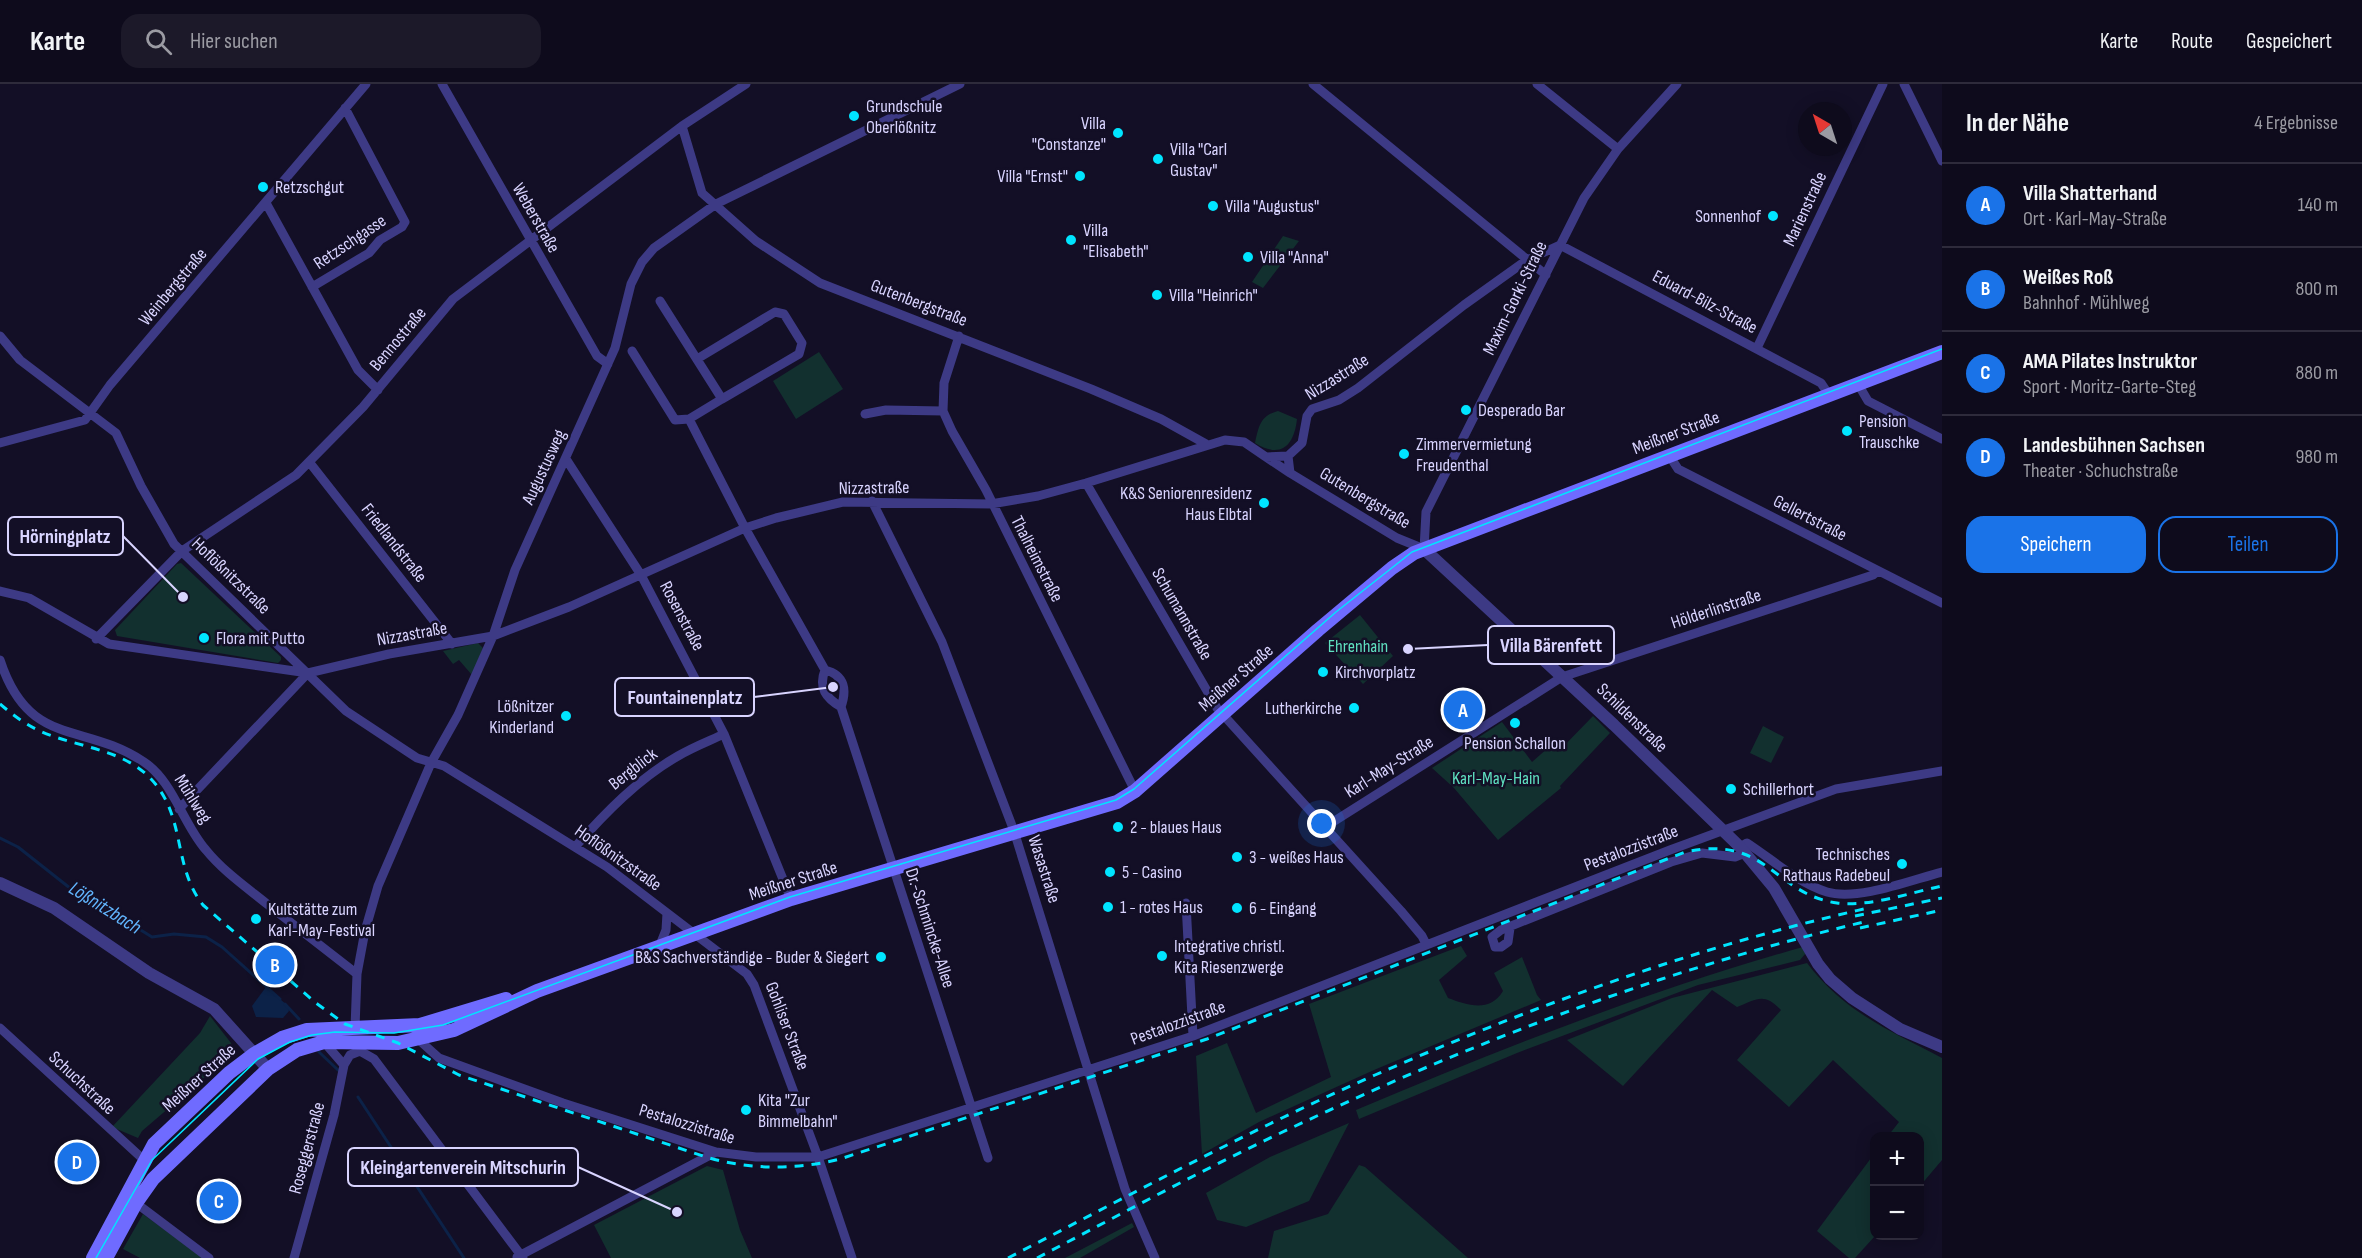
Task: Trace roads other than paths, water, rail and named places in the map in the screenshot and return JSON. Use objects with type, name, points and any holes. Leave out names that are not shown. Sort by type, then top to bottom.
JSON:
[{"type":"main road","name":"Meißner Straße","points":[[106,1258],[136,1203],[153,1179],[268,1069],[297,1050],[324,1042],[398,1043],[419,1040],[454,1030],[537,992],[692,933],[791,899],[1101,808],[1135,791],[1380,577],[1404,559],[1424,549],[1942,352]]},
{"type":"main road","name":"Meißner Straße","points":[[93,1258],[144,1160],[160,1138],[229,1073],[254,1054],[282,1038],[307,1030],[420,1025],[537,992]]},
{"type":"street","name":"Weinbergstraße","points":[[90,414],[110,385],[266,203],[313,143],[366,84]]},
{"type":"street","name":"Weberstraße","points":[[442,84],[597,356],[608,364]]},
{"type":"street","name":"Bennostraße","points":[[96,639],[182,551],[296,475],[310,463],[378,390],[453,299],[529,239],[682,126],[746,84]]},
{"type":"street","name":"Augustusweg","points":[[355,1028],[357,974],[365,931],[378,886],[431,763],[458,716],[494,636],[515,570],[615,348],[631,284],[648,253],[716,204],[942,88],[960,84]]},
{"type":"street","points":[[1313,84],[1546,275]]},
{"type":"street","points":[[1537,84],[1618,150]]},
{"type":"street","name":"Maxim-Gorki-Straße","points":[[1424,549],[1426,512],[1584,198],[1618,150],[1677,84]]},
{"type":"street","name":"Marienstraße","points":[[1757,348],[1883,84]]},
{"type":"street","points":[[1904,84],[1942,161]]},
{"type":"street","name":"Retzschgasse","points":[[312,287],[369,253],[380,240],[402,227],[405,222],[345,108]]},
{"type":"street","name":"Gutenbergstraße","points":[[682,126],[702,193],[756,241],[820,283],[958,336],[1161,419],[1206,444]]},
{"type":"street","name":"Retzschgasse","points":[[266,203],[358,370],[378,390]]},
{"type":"street","name":"Nizzastraße","points":[[1288,456],[1302,443],[1307,416],[1312,410],[1339,400],[1358,388],[1464,305],[1527,260],[1560,245]]},
{"type":"street","name":"Eduard-Bilz-Straße","points":[[1560,245],[1821,383],[1828,394]]},
{"type":"street","points":[[660,301],[722,399]]},
{"type":"street","points":[[632,351],[675,420],[689,419],[799,354],[802,343],[784,314],[775,312],[697,359]]},
{"type":"street","name":"Hoflößnitzstraße","points":[[0,336],[12,353],[116,433],[174,544],[346,711],[417,758],[444,766],[575,847],[692,933]]},
{"type":"street","name":"Thalheimstraße","points":[[958,336],[944,383],[943,411],[986,490],[1135,791]]},
{"type":"street","points":[[1858,384],[1868,401],[1942,439]]},
{"type":"street","points":[[865,414],[886,410],[943,411]]},
{"type":"street","points":[[0,443],[48,428],[78,423],[90,414]]},
{"type":"street","name":"Dr.-Schmincke-Allee","points":[[689,419],[745,528],[825,670],[837,674],[844,683],[846,694],[841,707],[988,1158]]},
{"type":"street","name":"Nizzastraße","points":[[308,673],[389,654],[494,636],[569,607],[745,528],[843,502],[991,504],[1038,496],[1086,483],[1225,440],[1244,442],[1266,457]]},
{"type":"street","name":"Gellertstraße","points":[[1669,455],[1678,469],[1942,603]]},
{"type":"street","name":"Gutenbergstraße","points":[[1288,456],[1290,473]]},
{"type":"street","points":[[1266,457],[1288,456]]},
{"type":"street","name":"Gutenbergstraße","points":[[1266,457],[1397,538],[1424,549]]},
{"type":"street","name":"Rosenstraße","points":[[566,459],[641,574],[724,734],[791,899]]},
{"type":"street","name":"Friedlandstraße","points":[[310,463],[452,644]]},
{"type":"street","name":"Schumannstraße","points":[[1086,483],[1223,714],[1422,936],[1426,944]]},
{"type":"street","name":"Wasastraße","points":[[872,501],[942,642],[1015,833],[1125,1189],[1155,1258]]},
{"type":"street","name":"Schildenstraße","points":[[1424,549],[1743,850],[1774,888],[1824,972],[1852,998],[1900,1029],[1942,1047]]},
{"type":"street","name":"Hölderlinstraße","points":[[1562,677],[1873,575],[1878,571]]},
{"type":"street","points":[[0,591],[29,598],[96,639],[109,644],[308,673]]},
{"type":"street","name":"Mühlweg","points":[[0,660],[12,689],[34,715],[51,727],[115,745],[146,763],[165,783],[205,850],[236,880],[357,974]]},
{"type":"street","name":"Dr.-Schmincke-Allee","points":[[825,670],[822,682],[823,691],[830,701],[841,707]]},
{"type":"street","points":[[179,809],[308,673]]},
{"type":"street","name":"Karl-May-Straße","points":[[1325,827],[1562,677]]},
{"type":"street","name":"Bergblick","points":[[575,847],[607,811],[639,784],[678,756],[724,734]]},
{"type":"street","name":"Pestalozzistraße","points":[[419,1040],[439,1058],[563,1103],[716,1152],[756,1157],[818,1157],[1193,1036],[1704,837],[1836,789],[1942,771]]},
{"type":"street","points":[[1704,837],[1709,817]]},
{"type":"street","points":[[1510,928],[1671,862],[1702,853],[1735,857],[1747,843],[1796,876],[1829,892],[1868,891],[1942,872]]},
{"type":"street","points":[[0,883],[54,908],[149,973],[213,1009],[268,1069]]},
{"type":"street","points":[[1186,903],[1193,1036]]},
{"type":"street","name":"Hoflößnitzstraße","points":[[660,945],[666,930],[667,913]]},
{"type":"street","name":"Gohliser Straße","points":[[692,933],[751,978],[818,1157],[852,1258]]},
{"type":"street","name":"Schuchstraße","points":[[0,1028],[144,1160]]},
{"type":"street","points":[[324,1042],[344,1065],[350,1055],[357,1052],[365,1053],[374,1059],[520,1257],[716,1152]]},
{"type":"street","name":"Roseggerstraße","points":[[294,1258],[334,1115],[344,1065]]},
{"type":"street","points":[[136,1203],[209,1258]]},
{"type":"water","points":[[266,987],[287,1005],[289,1011],[283,1018],[256,1017],[252,1006]]},
{"type":"waterway","name":"Lößnitzbach","points":[[0,838],[18,847],[80,896],[97,903],[152,937],[174,934],[206,937],[222,947],[280,999]]},
{"type":"waterway","name":"Lößnitzbach","points":[[285,1004],[299,1019]]},
{"type":"waterway","name":"Lößnitzbach","points":[[319,1052],[338,1070]]},
{"type":"waterway","name":"Lößnitzbach","points":[[358,1097],[464,1258]]},
{"type":"tram line","points":[[96,1258],[152,1160],[258,1059],[290,1042],[312,1035],[335,1032],[394,1033],[443,1025],[790,897],[1116,800],[1134,789],[1336,612],[1412,552],[1942,349]]},
{"type":"railway","points":[[0,704],[36,729],[57,738],[119,757],[146,774],[166,800],[188,876],[203,905],[316,1003],[345,1024],[398,1043],[459,1075],[706,1157],[756,1166],[790,1167],[840,1159],[1207,1039],[1685,852],[1713,849],[1735,851],[1768,867],[1798,889],[1837,903],[1850,904],[1890,899],[1942,886]]},
{"type":"railway","points":[[1855,916],[1942,898]]},
{"type":"railway","points":[[1008,1258],[1282,1118],[1375,1075],[1494,1025],[1677,960],[1801,924],[1864,909]]},
{"type":"railway","points":[[1860,928],[1942,910]]},
{"type":"railway","points":[[1037,1258],[1270,1138],[1441,1061],[1652,982],[1795,939],[1868,921]]},
{"type":"place","name":"Grundschule Oberlößnitz","points":[[854,116]]},
{"type":"place","name":"Villa \"Constanze\"","points":[[1118,133]]},
{"type":"place","name":"Villa \"Carl Gustav\"","points":[[1158,159]]},
{"type":"place","name":"Villa \"Ernst\"","points":[[1080,176]]},
{"type":"place","name":"Retzschgut","points":[[263,187]]},
{"type":"place","name":"Villa \"Augustus\"","points":[[1213,206]]},
{"type":"place","name":"Sonnenhof","points":[[1773,216]]},
{"type":"place","name":"Villa \"Elisabeth\"","points":[[1071,240]]},
{"type":"place","name":"Villa \"Anna\"","points":[[1248,257]]},
{"type":"place","name":"Villa \"Heinrich\"","points":[[1157,295]]},
{"type":"place","name":"Desperado Bar","points":[[1466,410]]},
{"type":"place","name":"Pension Trauschke","points":[[1847,431]]},
{"type":"place","name":"Zimmervermietung Freudenthal","points":[[1404,454]]},
{"type":"place","name":"K&S Seniorenresidenz Haus Elbtal","points":[[1264,503]]},
{"type":"place","name":"Hörningplatz","points":[[183,597]]},
{"type":"place","name":"Flora mit Putto","points":[[204,638]]},
{"type":"place","name":"Villa Bärenfett","points":[[1408,649]]},
{"type":"place","name":"Kirchvorplatz","points":[[1323,672]]},
{"type":"place","name":"Fountainenplatz","points":[[833,687]]},
{"type":"place","name":"Lutherkirche","points":[[1354,708]]},
{"type":"place","name":"Villa Shatterhand","points":[[1463,710]]},
{"type":"place","name":"Lößnitzer Kinderland","points":[[566,716]]},
{"type":"place","name":"Pension Schallon","points":[[1515,723]]},
{"type":"place","name":"Schillerhort","points":[[1731,789]]},
{"type":"place","name":"2 - blaues Haus","points":[[1118,827]]},
{"type":"place","name":"3 - weißes Haus","points":[[1237,857]]},
{"type":"place","name":"Technisches Rathaus Radebeul","points":[[1902,864]]},
{"type":"place","name":"5 - Casino","points":[[1110,872]]},
{"type":"place","name":"1 - rotes Haus","points":[[1108,907]]},
{"type":"place","name":"6 - Eingang","points":[[1237,908]]},
{"type":"place","name":"Kultstätte zum Karl-May-Festival","points":[[256,919]]},
{"type":"place","name":"Integrative christl. Kita Riesenzwerge","points":[[1162,956]]},
{"type":"place","name":"B&S Sachverständige - Buder & Siegert","points":[[881,957]]},
{"type":"place","name":"Weißes Roß","points":[[275,965]]},
{"type":"place","name":"Kita \"Zur Bimmelbahn\"","points":[[746,1110]]},
{"type":"place","name":"Landesbühnen Sachsen","points":[[77,1162]]},
{"type":"place","name":"AMA Pilates Instruktor","points":[[219,1201]]},
{"type":"place","name":"Kleingartenverein Mitschurin","points":[[677,1212]]},
{"type":"park label","name":"Ehrenhain","points":[[1358,646]]},
{"type":"park label","name":"Karl-May-Hain","points":[[1496,778]]}]
